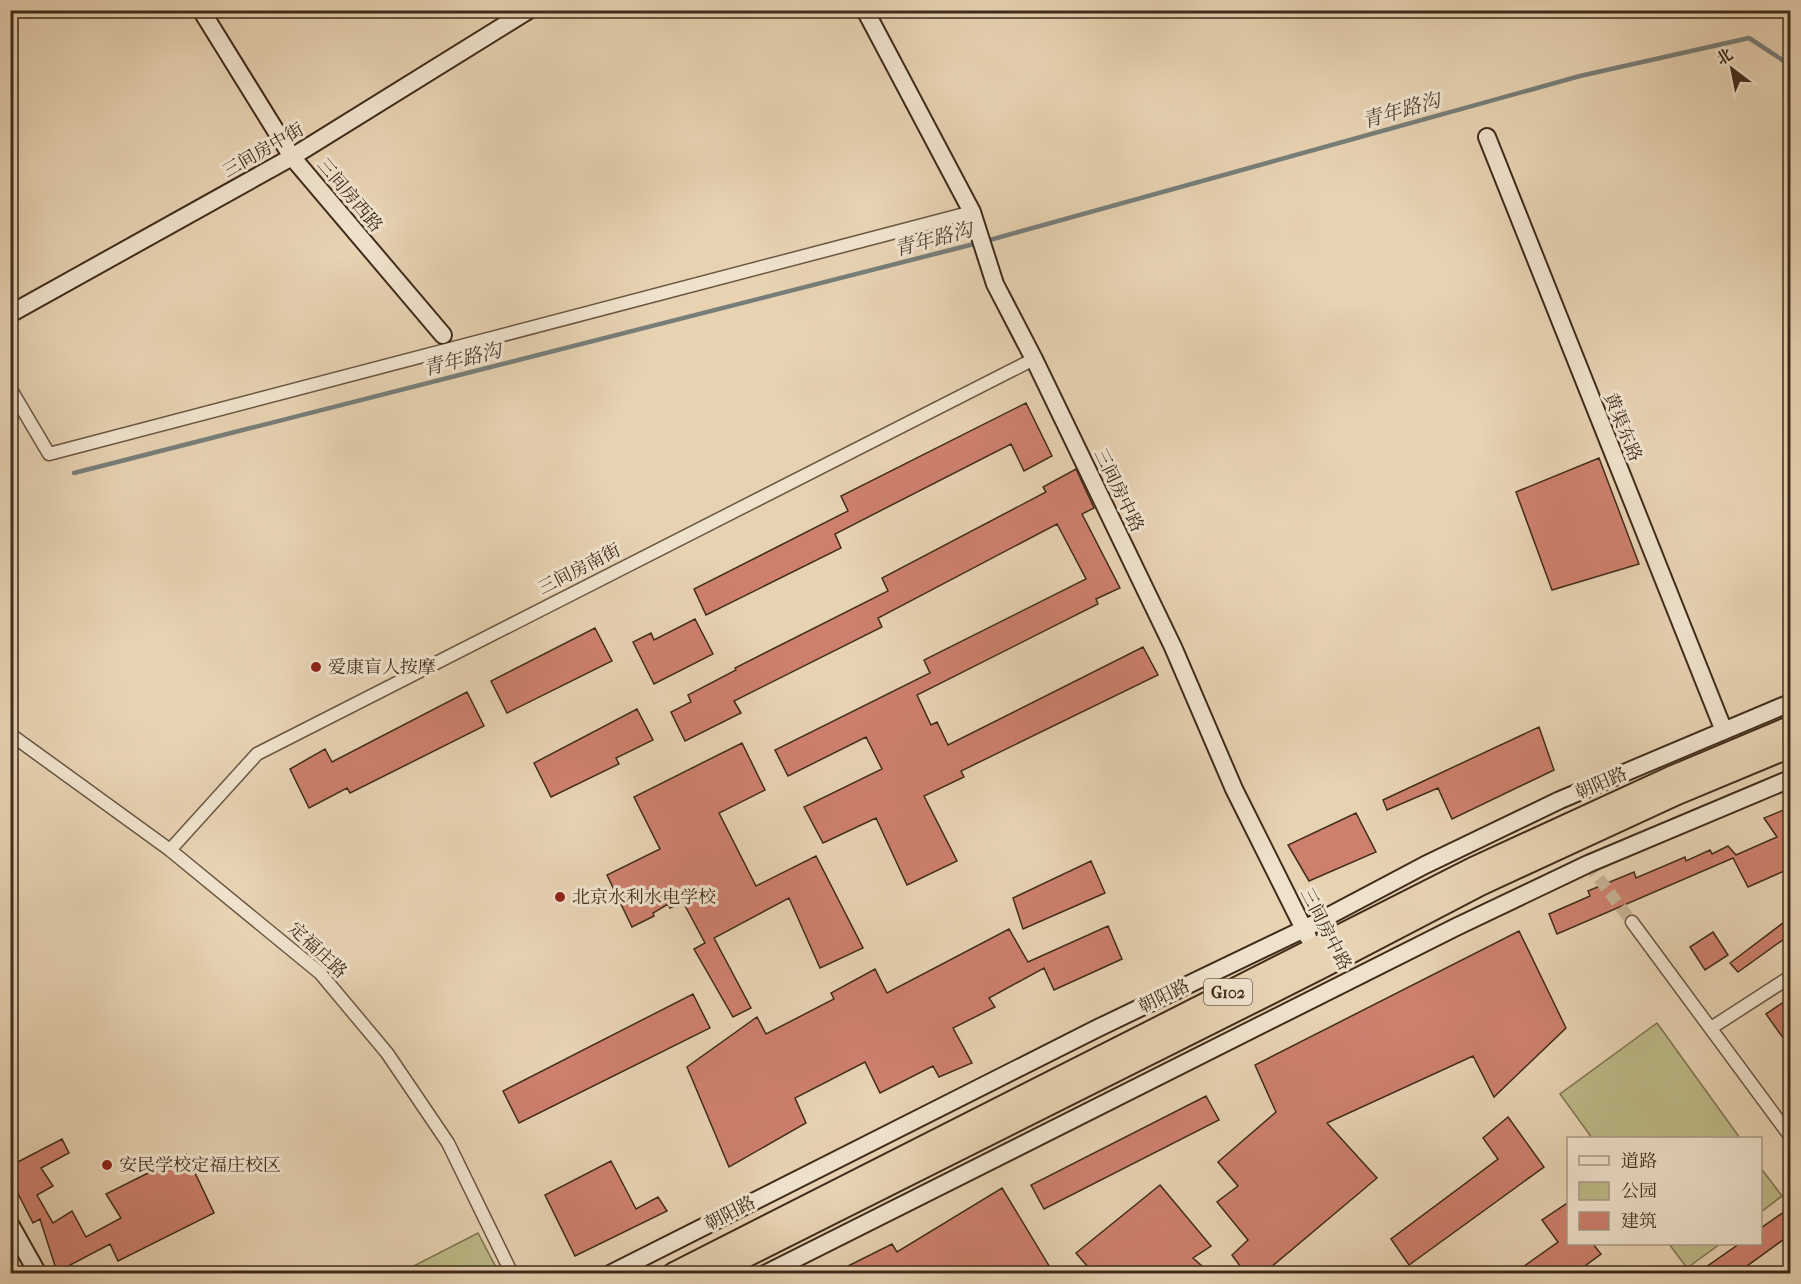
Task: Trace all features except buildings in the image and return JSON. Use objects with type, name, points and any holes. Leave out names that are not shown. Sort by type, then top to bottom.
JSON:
[{"type":"highway","name":"朝阳路","points":[[674,1274],[711,1269],[1313,948],[1473,869],[1671,778],[1791,728]]},
{"type":"highway","name":"朝阳路","points":[[1313,948],[1490,879],[1677,793],[1791,746]]},
{"type":"street","name":"三间房西路","points":[[201,10],[292,157],[443,335]]},
{"type":"street","name":"三间房中街","points":[[10,314],[292,157],[529,10]]},
{"type":"street","name":"三间房中路","points":[[865,10],[973,217],[989,270],[1173,647],[1234,789],[1335,988]]},
{"type":"street","name":"黄渠东路","points":[[1487,137],[1724,731]]},
{"type":"street","points":[[10,388],[49,454],[973,217]]},
{"type":"street","name":"三间房南街","points":[[170,850],[257,754],[1034,359]]},
{"type":"street","name":"朝阳路","points":[[610,1274],[1098,1028],[1313,948],[1425,865],[1549,805],[1791,703]]},
{"type":"street","name":"定福庄路","points":[[10,734],[170,850],[320,973],[387,1053],[448,1143],[512,1274]]},
{"type":"street","points":[[765,1274],[1456,927],[1588,864],[1791,779]]},
{"type":"street","points":[[1632,922],[1791,1136]]},
{"type":"street","points":[[1711,1028],[1791,977]]},
{"type":"street","points":[[10,1224],[38,1274]]},
{"type":"street","points":[[692,1232],[711,1269]]},
{"type":"green space","points":[[1657,1023],[1739,1137],[1591,1137],[1560,1094]]},
{"type":"green space","points":[[1762,1170],[1782,1196],[1762,1211]]},
{"type":"green space","points":[[478,1233],[499,1273],[400,1273]]},
{"type":"green space","points":[[1670,1245],[1719,1245],[1687,1268]]},
{"type":"waterway","name":"青年路沟","points":[[986,241],[1580,76],[1749,38],[1790,65]]},
{"type":"waterway","name":"青年路沟","points":[[74,473],[978,243]]},
{"type":"tunnel","points":[[1588,864],[1632,922]]},
{"type":"place","name":"爱康盲人按摩","points":[[316,667]]},
{"type":"place","name":"北京水利水电学校","points":[[560,897]]},
{"type":"place","name":"安民学校定福庄校区","points":[[107,1165]]}]
